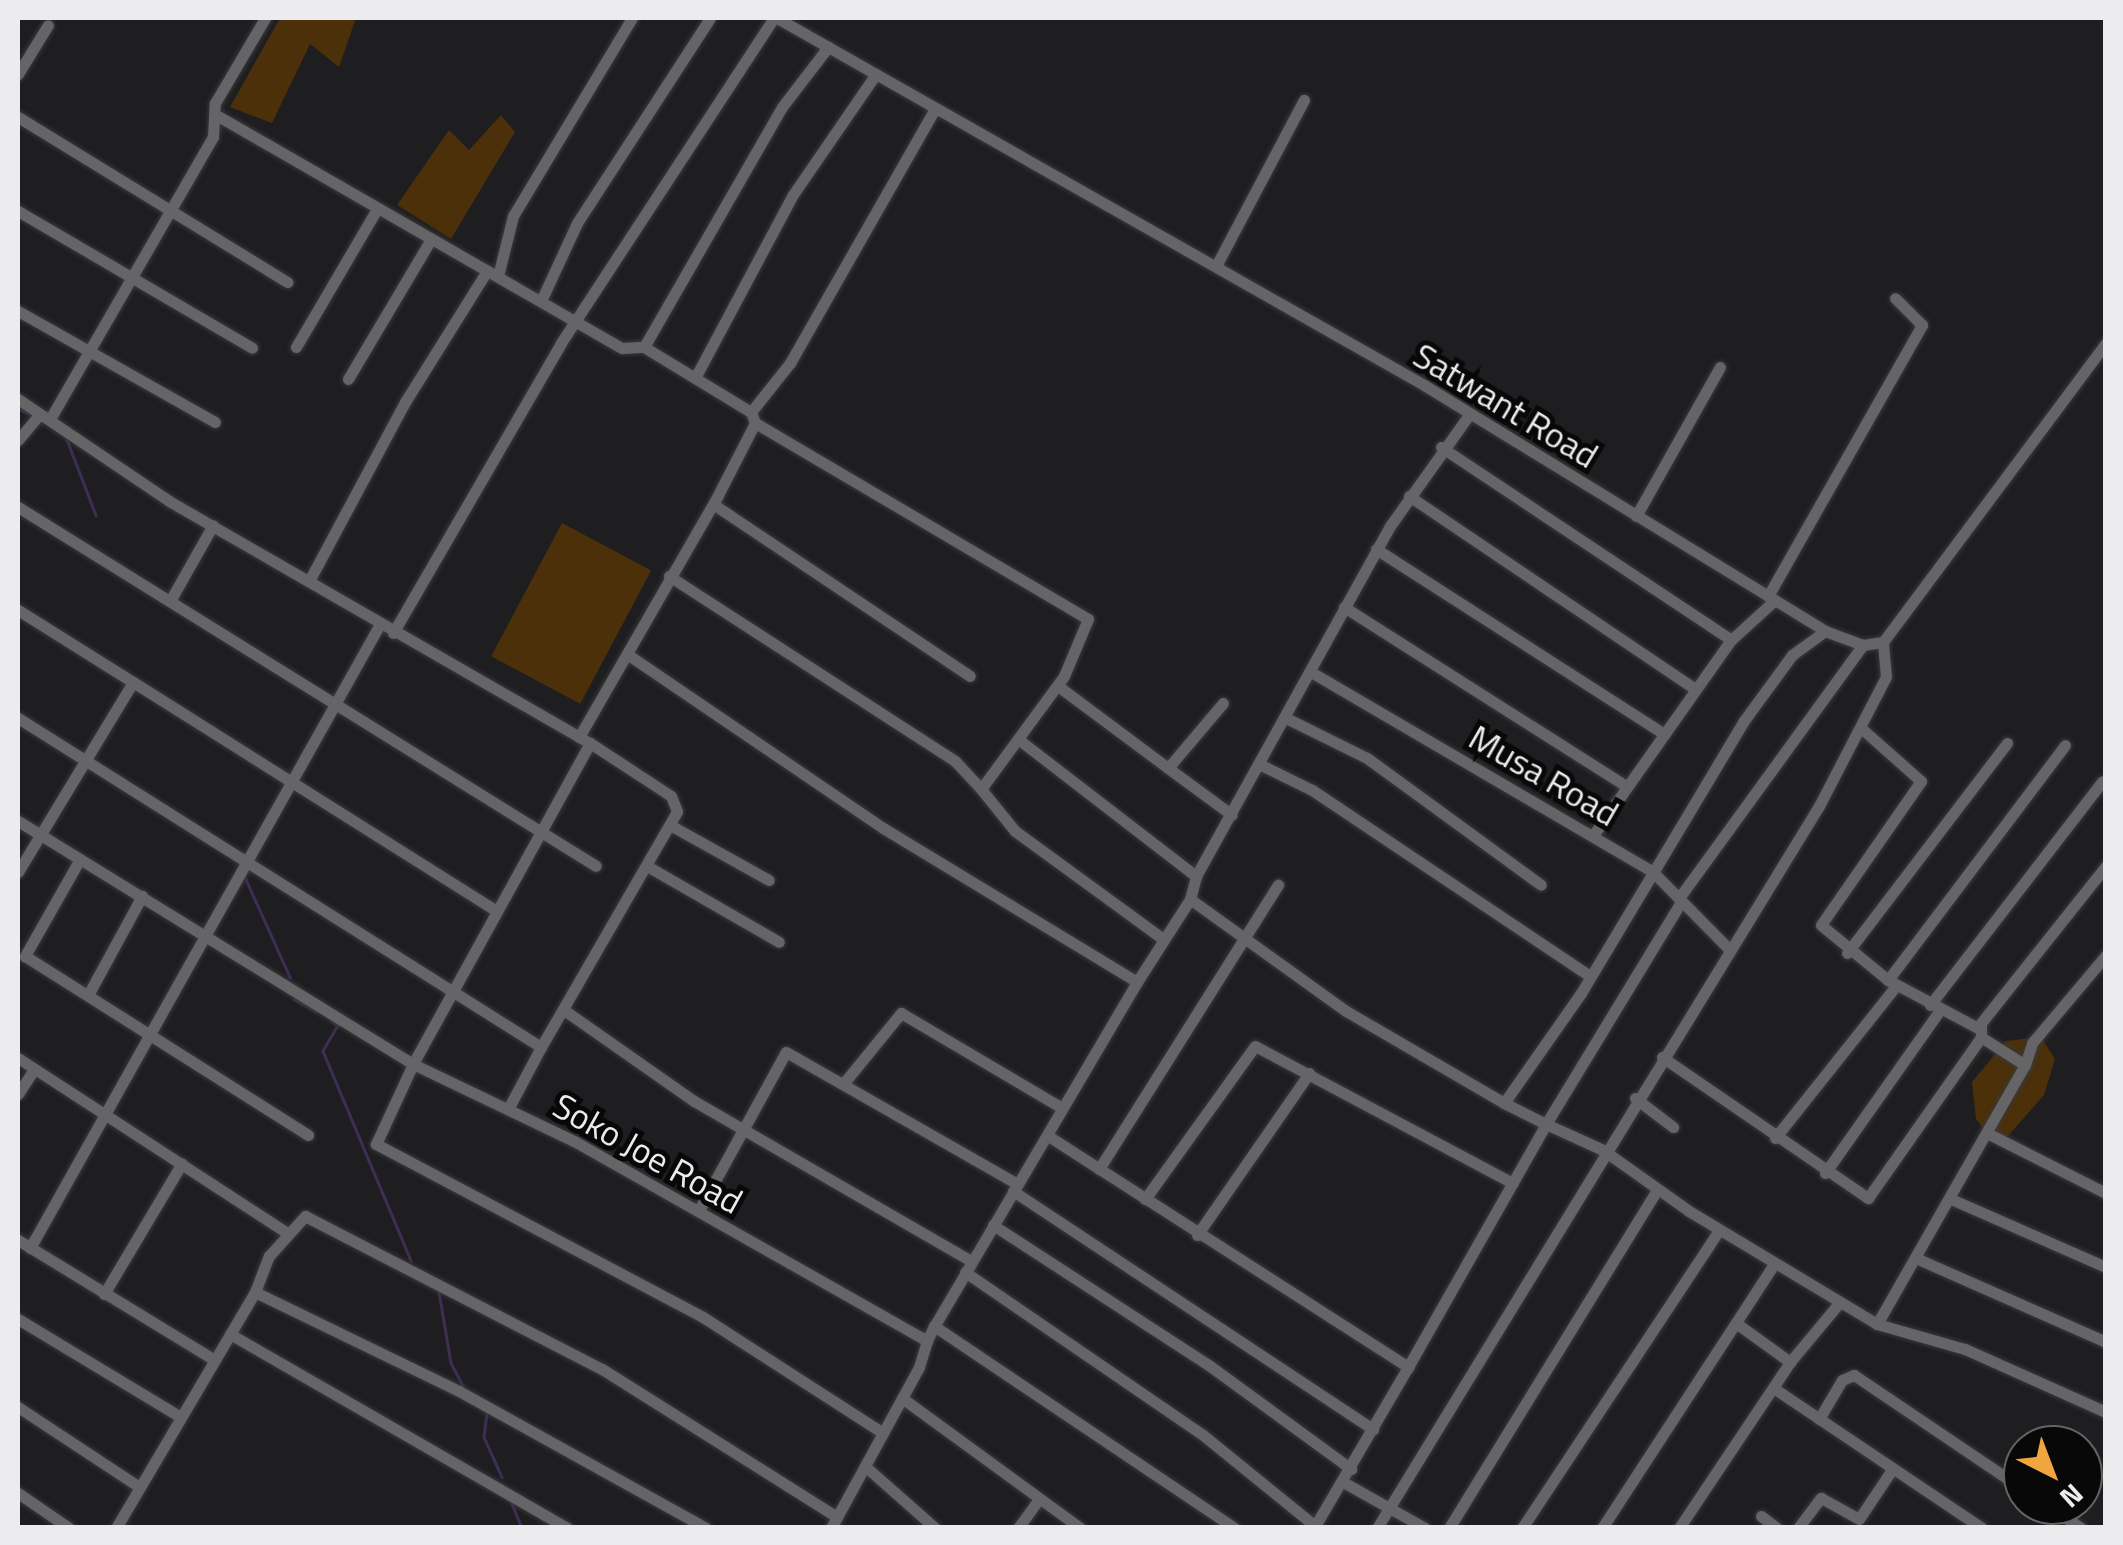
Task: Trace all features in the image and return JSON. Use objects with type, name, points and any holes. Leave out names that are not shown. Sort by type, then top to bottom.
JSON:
[{"type":"street","points":[[18,440],[45,417],[88,353],[171,207],[218,116],[215,104],[265,18]]},
{"type":"street","points":[[308,581],[405,402],[493,274],[512,216],[632,18]]},
{"type":"street","points":[[541,301],[577,223],[710,18]]},
{"type":"street","points":[[394,633],[580,321],[776,18]]},
{"type":"street","name":"Satwant Road","points":[[776,18],[1216,266],[1469,414],[1825,631],[1863,645],[1883,642]]},
{"type":"street","points":[[18,74],[48,25]]},
{"type":"street","points":[[644,347],[782,107],[828,47]]},
{"type":"street","points":[[695,378],[792,196],[876,74]]},
{"type":"street","points":[[1216,266],[1304,100]]},
{"type":"street","points":[[883,1433],[703,1318],[378,1148],[376,1138],[412,1064],[542,832],[627,654],[713,504],[753,418],[799,348],[935,109]]},
{"type":"street","points":[[218,116],[622,348],[644,347],[753,418],[1088,620],[1090,626],[1058,686],[981,789]]},
{"type":"street","points":[[18,118],[171,207],[287,282]]},
{"type":"street","points":[[296,347],[377,209]]},
{"type":"street","points":[[18,211],[252,348]]},
{"type":"street","points":[[348,378],[430,239]]},
{"type":"street","points":[[1594,834],[1694,688],[1731,640],[1772,598],[1922,324],[1894,298]]},
{"type":"street","points":[[18,311],[215,422]]},
{"type":"street","points":[[1377,1528],[1861,728],[1889,669],[1883,642],[2106,343]]},
{"type":"street","points":[[1636,516],[1720,368]]},
{"type":"street","points":[[18,400],[213,526],[584,740],[671,796],[677,811],[670,825],[508,1108]]},
{"type":"street","points":[[116,1528],[177,1415],[230,1334],[286,1232],[305,1216],[532,1330],[834,1522],[902,1398],[934,1326],[1015,1187],[1050,1137],[1062,1108],[1162,938],[1190,899],[1196,876],[1261,766],[1376,549],[1441,446],[1469,414]]},
{"type":"street","points":[[1441,446],[1731,640]]},
{"type":"street","points":[[1410,496],[1694,688]]},
{"type":"street","points":[[713,504],[970,676]]},
{"type":"street","points":[[18,507],[596,866]]},
{"type":"street","points":[[170,601],[213,526]]},
{"type":"street","points":[[1376,549],[1661,732]]},
{"type":"street","points":[[669,576],[955,762],[1015,831],[1162,938]]},
{"type":"street","points":[[1344,607],[1624,785]]},
{"type":"street","points":[[18,610],[497,911]]},
{"type":"street","points":[[30,1248],[104,1114],[152,1037],[334,701],[380,624]]},
{"type":"street","points":[[1504,1103],[1590,976],[1771,681],[1825,631]]},
{"type":"street","points":[[564,1010],[740,1129],[968,1266],[1192,1428],[1314,1527],[1680,900],[1863,645]]},
{"type":"street","points":[[627,654],[883,828],[1137,982]]},
{"type":"street","name":"Musa Road","points":[[1311,672],[1652,871],[1730,950]]},
{"type":"street","points":[[18,872],[133,682]]},
{"type":"street","points":[[1058,686],[1232,815]]},
{"type":"street","points":[[1168,768],[1223,703]]},
{"type":"street","points":[[18,718],[541,1047]]},
{"type":"street","points":[[1286,718],[1367,758],[1540,886]]},
{"type":"street","points":[[1861,728],[1921,779],[1824,913],[1823,930],[1847,953],[1892,983],[1980,1032],[2026,1065]]},
{"type":"street","points":[[1018,739],[1196,876]]},
{"type":"street","points":[[1847,953],[2006,743]]},
{"type":"street","points":[[1775,1138],[2065,745]]},
{"type":"street","points":[[1261,766],[1312,790],[1590,976]]},
{"type":"street","points":[[1825,1173],[1935,1008],[2102,782]]},
{"type":"street","name":"Soko Joe Road","points":[[18,821],[412,1064],[508,1108],[698,1210],[927,1341]]},
{"type":"street","points":[[670,825],[769,880]]},
{"type":"street","points":[[80,859],[21,953],[308,1134]]},
{"type":"street","points":[[647,866],[779,942]]},
{"type":"street","points":[[1662,1056],[1825,1173],[1871,1196],[1980,1032],[2106,866]]},
{"type":"street","points":[[1099,1169],[1278,885]]},
{"type":"street","points":[[88,994],[142,896]]},
{"type":"street","points":[[1190,899],[1346,1012],[1504,1103],[1603,1150],[1719,1230],[1877,1324],[1965,1348],[2106,1412]]},
{"type":"street","points":[[1877,1324],[1989,1134],[2026,1065],[2032,1042],[2106,955]]},
{"type":"street","points":[[843,1084],[901,1014],[1062,1108]]},
{"type":"street","points":[[1146,1199],[1252,1048],[1260,1046],[1513,1184]]},
{"type":"street","points":[[698,1210],[786,1052],[1015,1187],[1373,1429]]},
{"type":"street","points":[[18,1058],[286,1232]]},
{"type":"street","points":[[18,1094],[34,1069]]},
{"type":"street","points":[[1197,1235],[1309,1073]]},
{"type":"street","points":[[1635,1098],[1673,1127]]},
{"type":"street","points":[[1989,1134],[2106,1193]]},
{"type":"street","points":[[1050,1137],[1408,1367]]},
{"type":"street","points":[[104,1294],[182,1164]]},
{"type":"street","points":[[1448,1528],[1658,1190]]},
{"type":"street","points":[[1951,1199],[2106,1267]]},
{"type":"street","points":[[993,1225],[1210,1366],[1351,1469]]},
{"type":"street","points":[[1522,1528],[1719,1230]]},
{"type":"street","points":[[18,1240],[213,1359]]},
{"type":"street","points":[[1918,1259],[2106,1342]]},
{"type":"street","points":[[1602,1528],[1775,1263]]},
{"type":"street","points":[[255,1292],[459,1391],[706,1528]]},
{"type":"street","points":[[1678,1528],[1790,1362],[1840,1302]]},
{"type":"street","points":[[18,1319],[177,1415]]},
{"type":"street","points":[[1736,1322],[1790,1362]]},
{"type":"street","points":[[934,1326],[1235,1528]]},
{"type":"street","points":[[230,1334],[566,1528]]},
{"type":"street","points":[[1819,1419],[1842,1380],[1854,1374],[2003,1475]]},
{"type":"street","points":[[1775,1389],[1982,1528]]},
{"type":"street","points":[[902,1398],[1080,1528]]},
{"type":"street","points":[[18,1407],[138,1486]]},
{"type":"street","points":[[866,1468],[935,1528]]},
{"type":"street","points":[[1858,1519],[1893,1468]]},
{"type":"street","points":[[1343,1482],[1426,1528]]},
{"type":"street","points":[[18,1492],[69,1528]]},
{"type":"street","points":[[1798,1528],[1822,1498],[1872,1528]]},
{"type":"street","points":[[1018,1528],[1039,1499]]},
{"type":"street","points":[[1761,1516],[1777,1528]]},
{"type":"shaded area","points":[[280,18],[356,18],[339,67],[310,44],[272,123],[230,107]]},
{"type":"shaded area","points":[[501,115],[515,132],[451,239],[397,205],[449,130],[469,150]]},
{"type":"shaded area","points":[[562,523],[651,570],[580,704],[491,656]]},
{"type":"shaded area","points":[[2041,1037],[2055,1059],[2044,1095],[2008,1136],[1989,1136],[1976,1119],[1972,1082],[2006,1041]]},
{"type":"waterway","points":[[18,408],[35,417]]},
{"type":"waterway","points":[[66,437],[96,515]]},
{"type":"waterway","points":[[244,875],[290,977]]},
{"type":"waterway","points":[[294,999],[316,1011]]},
{"type":"waterway","points":[[331,1020],[338,1025],[323,1051],[411,1260]]},
{"type":"waterway","points":[[439,1292],[451,1363],[463,1386]]},
{"type":"waterway","points":[[487,1413],[484,1437],[502,1477]]},
{"type":"waterway","points":[[511,1501],[522,1528]]}]
